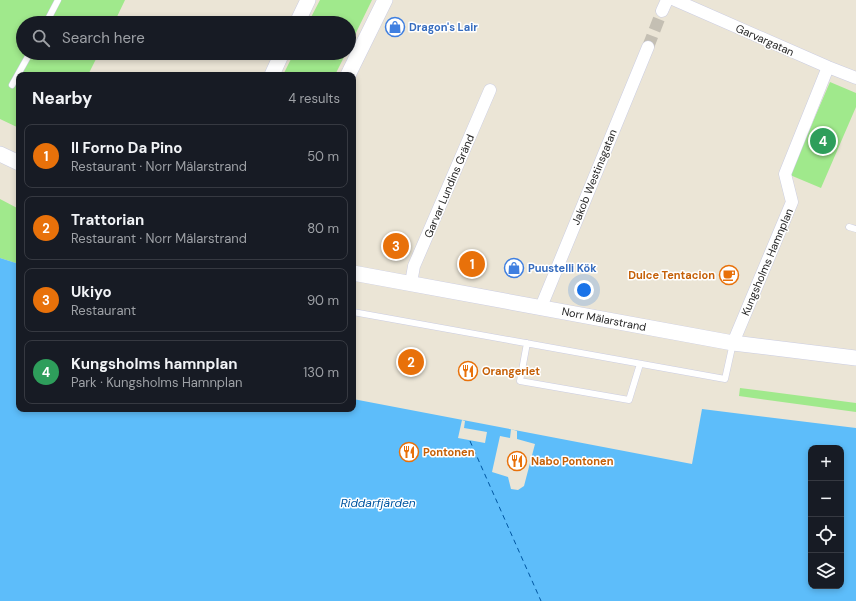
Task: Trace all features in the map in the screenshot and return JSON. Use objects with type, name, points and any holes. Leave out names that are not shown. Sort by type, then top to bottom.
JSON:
[{"type":"street","points":[[300,16],[308,0]]},
{"type":"street","points":[[356,59],[385,0]]},
{"type":"street","name":"Garvargatan","points":[[675,0],[856,78]]},
{"type":"street","name":"Jakob Westinsgatan","points":[[541,307],[648,47]]},
{"type":"street","points":[[273,72],[279,60]]},
{"type":"street","points":[[349,72],[355,60]]},
{"type":"street","name":"Kungsholms Hamnplan","points":[[733,343],[792,202],[785,174],[828,67]]},
{"type":"street","name":"Garvar Lundins Gränd","points":[[411,283],[414,266],[490,90]]},
{"type":"street","points":[[0,154],[16,162]]},
{"type":"street","name":"Norr Mälarstrand","points":[[356,274],[733,343],[856,358]]},
{"type":"lane","points":[[50,16],[58,0]]},
{"type":"lane","points":[[19,72],[26,60]]},
{"type":"lane","points":[[12,85],[16,78]]},
{"type":"lane","points":[[849,227],[856,229]]},
{"type":"lane","points":[[356,313],[725,379],[733,343]]},
{"type":"lane","points":[[526,343],[520,381],[629,400],[640,364]]},
{"type":"green space","points":[[0,0],[125,0],[117,16],[16,16],[16,60],[96,60],[90,72],[16,72],[16,127],[0,119]]},
{"type":"green space","points":[[320,0],[372,0],[356,33],[356,16],[312,16]]},
{"type":"green space","points":[[290,60],[342,60],[336,72],[284,72]]},
{"type":"green space","points":[[830,82],[856,93],[856,107],[821,188],[790,175]]},
{"type":"green space","points":[[0,199],[16,207],[16,263],[0,258]]},
{"type":"green space","points":[[740,388],[856,403],[856,412],[739,396]]},
{"type":"water","name":"Riddarfjärden","points":[[0,258],[16,263],[16,412],[356,412],[356,400],[692,464],[702,409],[856,428],[856,601],[0,601]]},
{"type":"pier","points":[[462,420],[465,421],[464,428],[487,432],[485,443],[458,438]]},
{"type":"pier","points":[[511,429],[517,431],[517,439],[535,444],[524,486],[518,490],[511,489],[508,477],[492,472],[500,436],[510,438]]},
{"type":"ferry route","points":[[470,441],[541,601]]},
{"type":"tunnel","points":[[648,47],[662,11]]},
{"type":"place","name":"Dragon's Lair","points":[[395,27]]},
{"type":"place","name":"Kungsholms hamnplan","points":[[823,141]]},
{"type":"place","name":"Ukiyo","points":[[396,246]]},
{"type":"place","name":"Il Forno Da Pino","points":[[472,264]]},
{"type":"place","name":"Puustelli Kök","points":[[514,268]]},
{"type":"place","name":"Dulce Tentacion","points":[[729,275]]},
{"type":"place","name":"Trattorian","points":[[411,362]]},
{"type":"place","name":"Orangeriet","points":[[468,371]]},
{"type":"place","name":"Pontonen","points":[[409,452]]},
{"type":"place","name":"Nabo Pontonen","points":[[517,461]]}]
